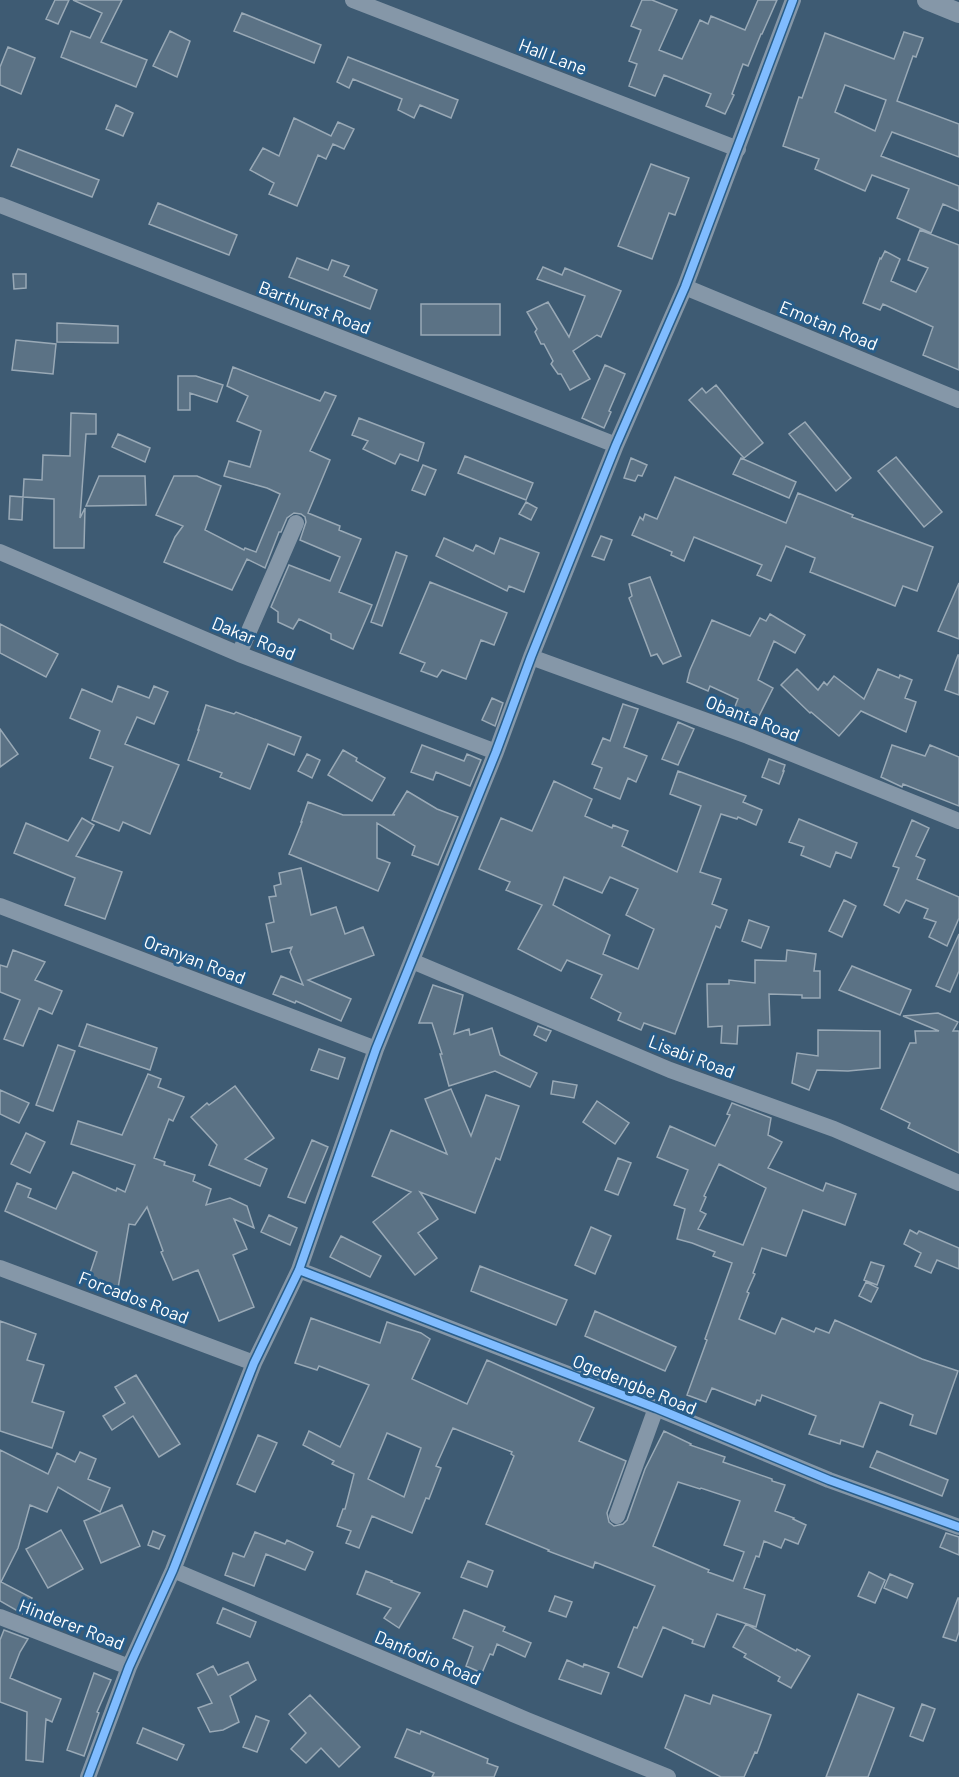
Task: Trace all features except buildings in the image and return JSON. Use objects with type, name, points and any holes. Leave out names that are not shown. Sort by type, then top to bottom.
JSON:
[{"type":"street","name":"Hall Lane","points":[[353,0],[738,148]]},
{"type":"street","points":[[88,1777],[129,1667],[173,1570],[254,1364],[299,1270],[376,1049],[496,752],[531,657],[616,445],[685,287],[793,0]]},
{"type":"street","points":[[927,0],[959,13]]},
{"type":"street","name":"Barthurst Road","points":[[0,206],[616,445]]},
{"type":"street","name":"Emotan Road","points":[[685,287],[959,400]]},
{"type":"street","points":[[239,654],[296,523]]},
{"type":"street","name":"Dakar Road","points":[[0,552],[239,654],[496,752]]},
{"type":"street","name":"Obanta Road","points":[[531,657],[748,736],[959,821]]},
{"type":"street","name":"Oranyan Road","points":[[0,906],[376,1049]]},
{"type":"street","name":"Lisabi Road","points":[[412,961],[670,1070],[834,1130],[959,1183]]},
{"type":"street","name":"Forcados Road","points":[[0,1268],[254,1364]]},
{"type":"street","name":"Ogedengbe Road","points":[[299,1270],[656,1408],[829,1480],[959,1527]]},
{"type":"street","points":[[617,1516],[656,1408]]},
{"type":"street","name":"Danfodio Road","points":[[173,1570],[526,1720],[668,1777]]},
{"type":"street","name":"Hinderer Road","points":[[0,1617],[129,1667]]},
{"type":"cycle path","points":[[88,1777],[129,1667],[173,1570],[254,1363],[299,1270],[376,1049],[496,752],[531,657],[616,445],[685,287],[793,0]]},
{"type":"cycle path","points":[[299,1270],[656,1408],[829,1480],[959,1527]]}]
